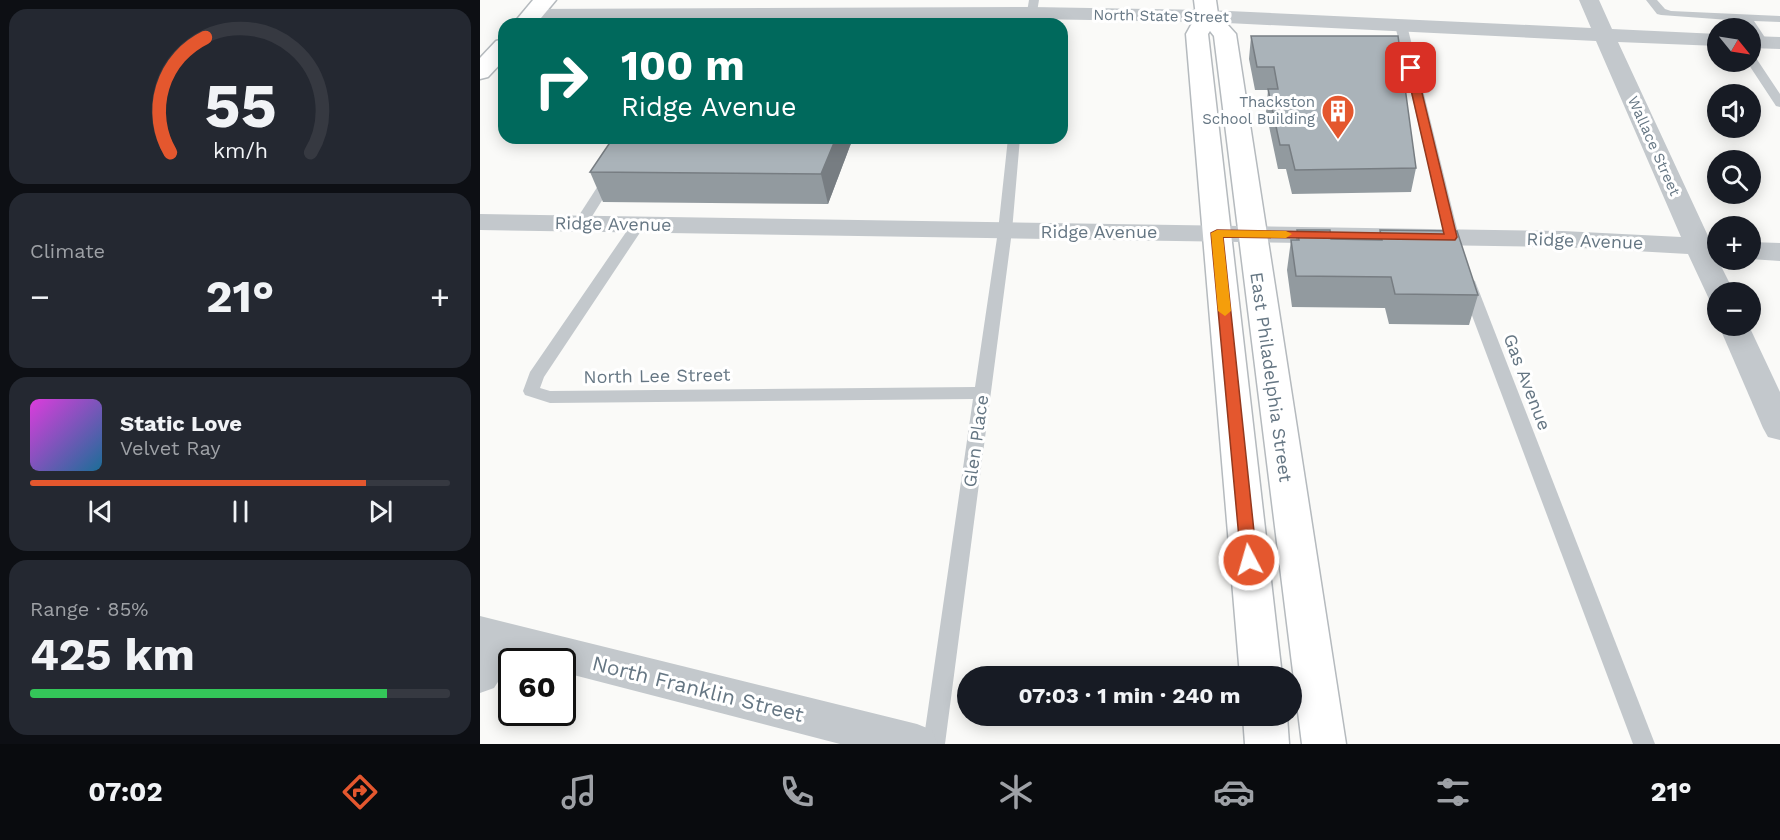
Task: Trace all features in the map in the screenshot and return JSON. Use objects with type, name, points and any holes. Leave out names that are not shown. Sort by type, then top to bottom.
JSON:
[{"type":"main road","name":"East Philadelphia Street","points":[[1206,8],[1197,34],[1324,744]]},
{"type":"main road","name":"East Philadelphia Street","points":[[1206,8],[1225,34],[1234,233],[1260,666]]},
{"type":"main road","points":[[480,72],[493,51]]},
{"type":"main road","points":[[1266,726],[1268,744]]},
{"type":"street","name":"Wallace Street","points":[[1589,0],[1707,245]]},
{"type":"street","name":"North State Street","points":[[791,18],[1206,8],[1378,16],[1401,25],[1707,40]]},
{"type":"street","name":"North State Street","points":[[534,13],[660,18]]},
{"type":"street","name":"Ridge Avenue","points":[[480,222],[1234,233],[1458,256],[1563,239],[1707,247]]},
{"type":"street","points":[[1761,251],[1780,252]]},
{"type":"street","points":[[1739,336],[1780,428]]},
{"type":"street","points":[[480,675],[492,637]]},
{"type":"street","name":"North Franklin Street","points":[[492,637],[917,744]]},
{"type":"lane","points":[[1651,0],[1661,12],[1671,14],[1726,12],[1746,17],[1780,19]]},
{"type":"lane","name":"Gas Avenue","points":[[1401,25],[1458,256],[1644,744]]},
{"type":"lane","points":[[1761,46],[1780,103]]},
{"type":"lane","points":[[582,223],[631,144]]},
{"type":"lane","name":"Glen Place","points":[[934,744],[1005,231],[1013,144]]},
{"type":"lane","name":"North Lee Street","points":[[639,225],[536,376],[531,391],[550,397],[982,393]]},
{"type":"building","name":"Thackston School Building","points":[[1251,36],[1398,36],[1416,168],[1295,170],[1289,145],[1280,145],[1268,89],[1278,89],[1274,67],[1257,67]]},
{"type":"building","points":[[609,144],[834,144],[821,174],[590,172]]},
{"type":"building","points":[[1297,230],[1330,230],[1331,239],[1382,240],[1380,230],[1457,231],[1478,295],[1395,294],[1391,277],[1296,276],[1291,240],[1299,240]]},
{"type":"slow traffic","points":[[1225,311],[1217,233],[1286,234]]},
{"type":"place","name":"Thackston School Building","points":[[1338,140]]},
{"type":"route","points":[[1249,560],[1217,233],[1451,237],[1411,68]]}]
